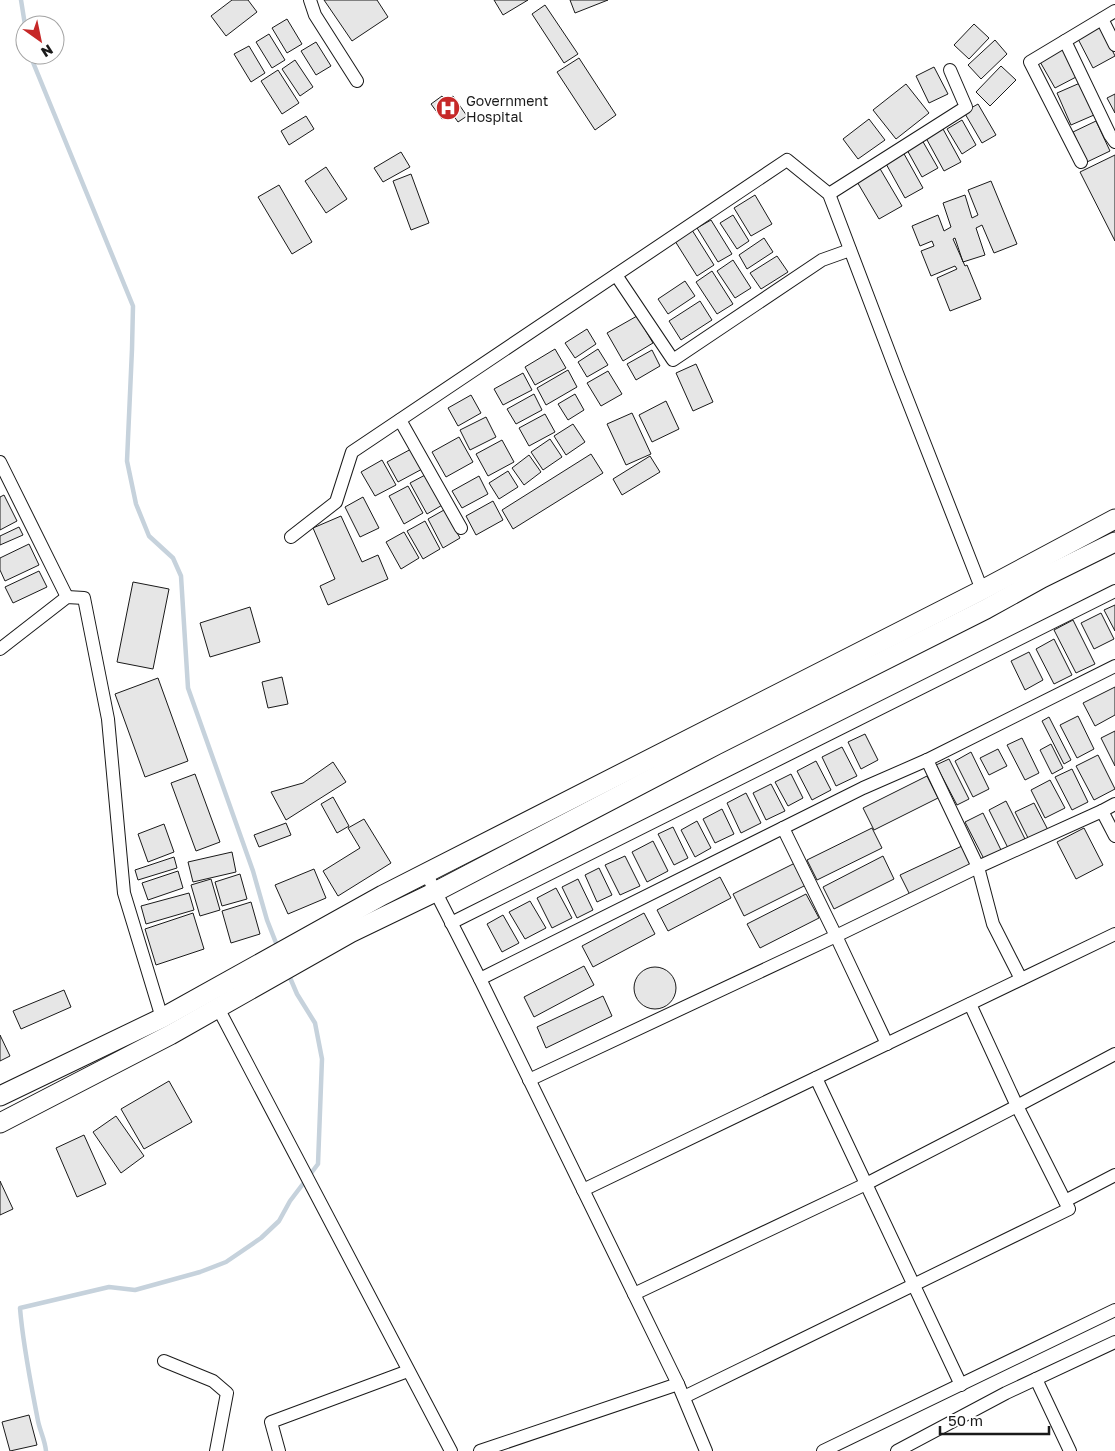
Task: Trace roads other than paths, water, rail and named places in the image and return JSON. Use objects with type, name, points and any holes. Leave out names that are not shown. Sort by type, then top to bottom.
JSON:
[{"type":"street","points":[[310,0],[315,15],[357,81]]},
{"type":"street","points":[[1081,162],[1030,62],[1115,11]]},
{"type":"street","points":[[1102,19],[1115,45]]},
{"type":"street","points":[[1065,41],[1115,142]]},
{"type":"street","points":[[829,194],[966,107],[950,70]]},
{"type":"street","points":[[291,537],[336,502],[352,452],[787,160],[829,194],[982,590]]},
{"type":"street","points":[[616,275],[673,360],[822,260],[850,250]]},
{"type":"street","points":[[400,420],[462,528]]},
{"type":"street","points":[[0,462],[67,597]]},
{"type":"street","points":[[0,1096],[162,1018],[383,895],[982,590],[1115,519]]},
{"type":"street","points":[[0,1123],[170,1035],[350,933],[435,892],[750,728],[1115,542]]},
{"type":"street","points":[[451,923],[1115,591]]},
{"type":"street","points":[[0,649],[67,597],[84,598],[108,719],[124,893],[162,1018]]},
{"type":"street","points":[[480,979],[863,788],[927,760],[1115,666]]},
{"type":"street","points":[[927,760],[978,867],[993,924],[1021,979]]},
{"type":"street","points":[[529,1080],[1115,804]]},
{"type":"street","points":[[1102,811],[1115,836]]},
{"type":"street","points":[[782,828],[887,1044]]},
{"type":"street","points":[[426,873],[480,979],[678,1384],[706,1451]]},
{"type":"street","points":[[583,1190],[1115,934]]},
{"type":"street","points":[[684,1397],[1069,1209],[970,1004]]},
{"type":"street","points":[[218,1008],[451,1451]]},
{"type":"street","points":[[634,1294],[866,1184],[1115,1054]]},
{"type":"street","points":[[816,1078],[961,1385]]},
{"type":"street","points":[[1065,1201],[1115,1175]]},
{"type":"street","points":[[823,1451],[1115,1310]]},
{"type":"street","points":[[897,1451],[1006,1393],[1115,1342]]},
{"type":"street","points":[[164,1361],[213,1382],[226,1393],[216,1451]]},
{"type":"street","points":[[280,1451],[271,1422],[408,1371]]},
{"type":"street","points":[[1036,1379],[1070,1451]]},
{"type":"street","points":[[480,1451],[678,1384]]},
{"type":"waterway","points":[[21,0],[23,15]]},
{"type":"waterway","points":[[34,65],[133,306],[127,461],[136,504],[149,536],[173,558],[181,576],[188,688],[253,871],[267,920],[278,948]]},
{"type":"waterway","points":[[46,1451],[30,1379],[20,1308],[109,1287],[135,1290],[200,1272],[226,1262],[261,1238],[279,1221],[290,1201],[318,1164],[322,1059],[315,1023],[297,994],[288,973]]},
{"type":"place","name":"Government Hospital","points":[[448,108]]}]
